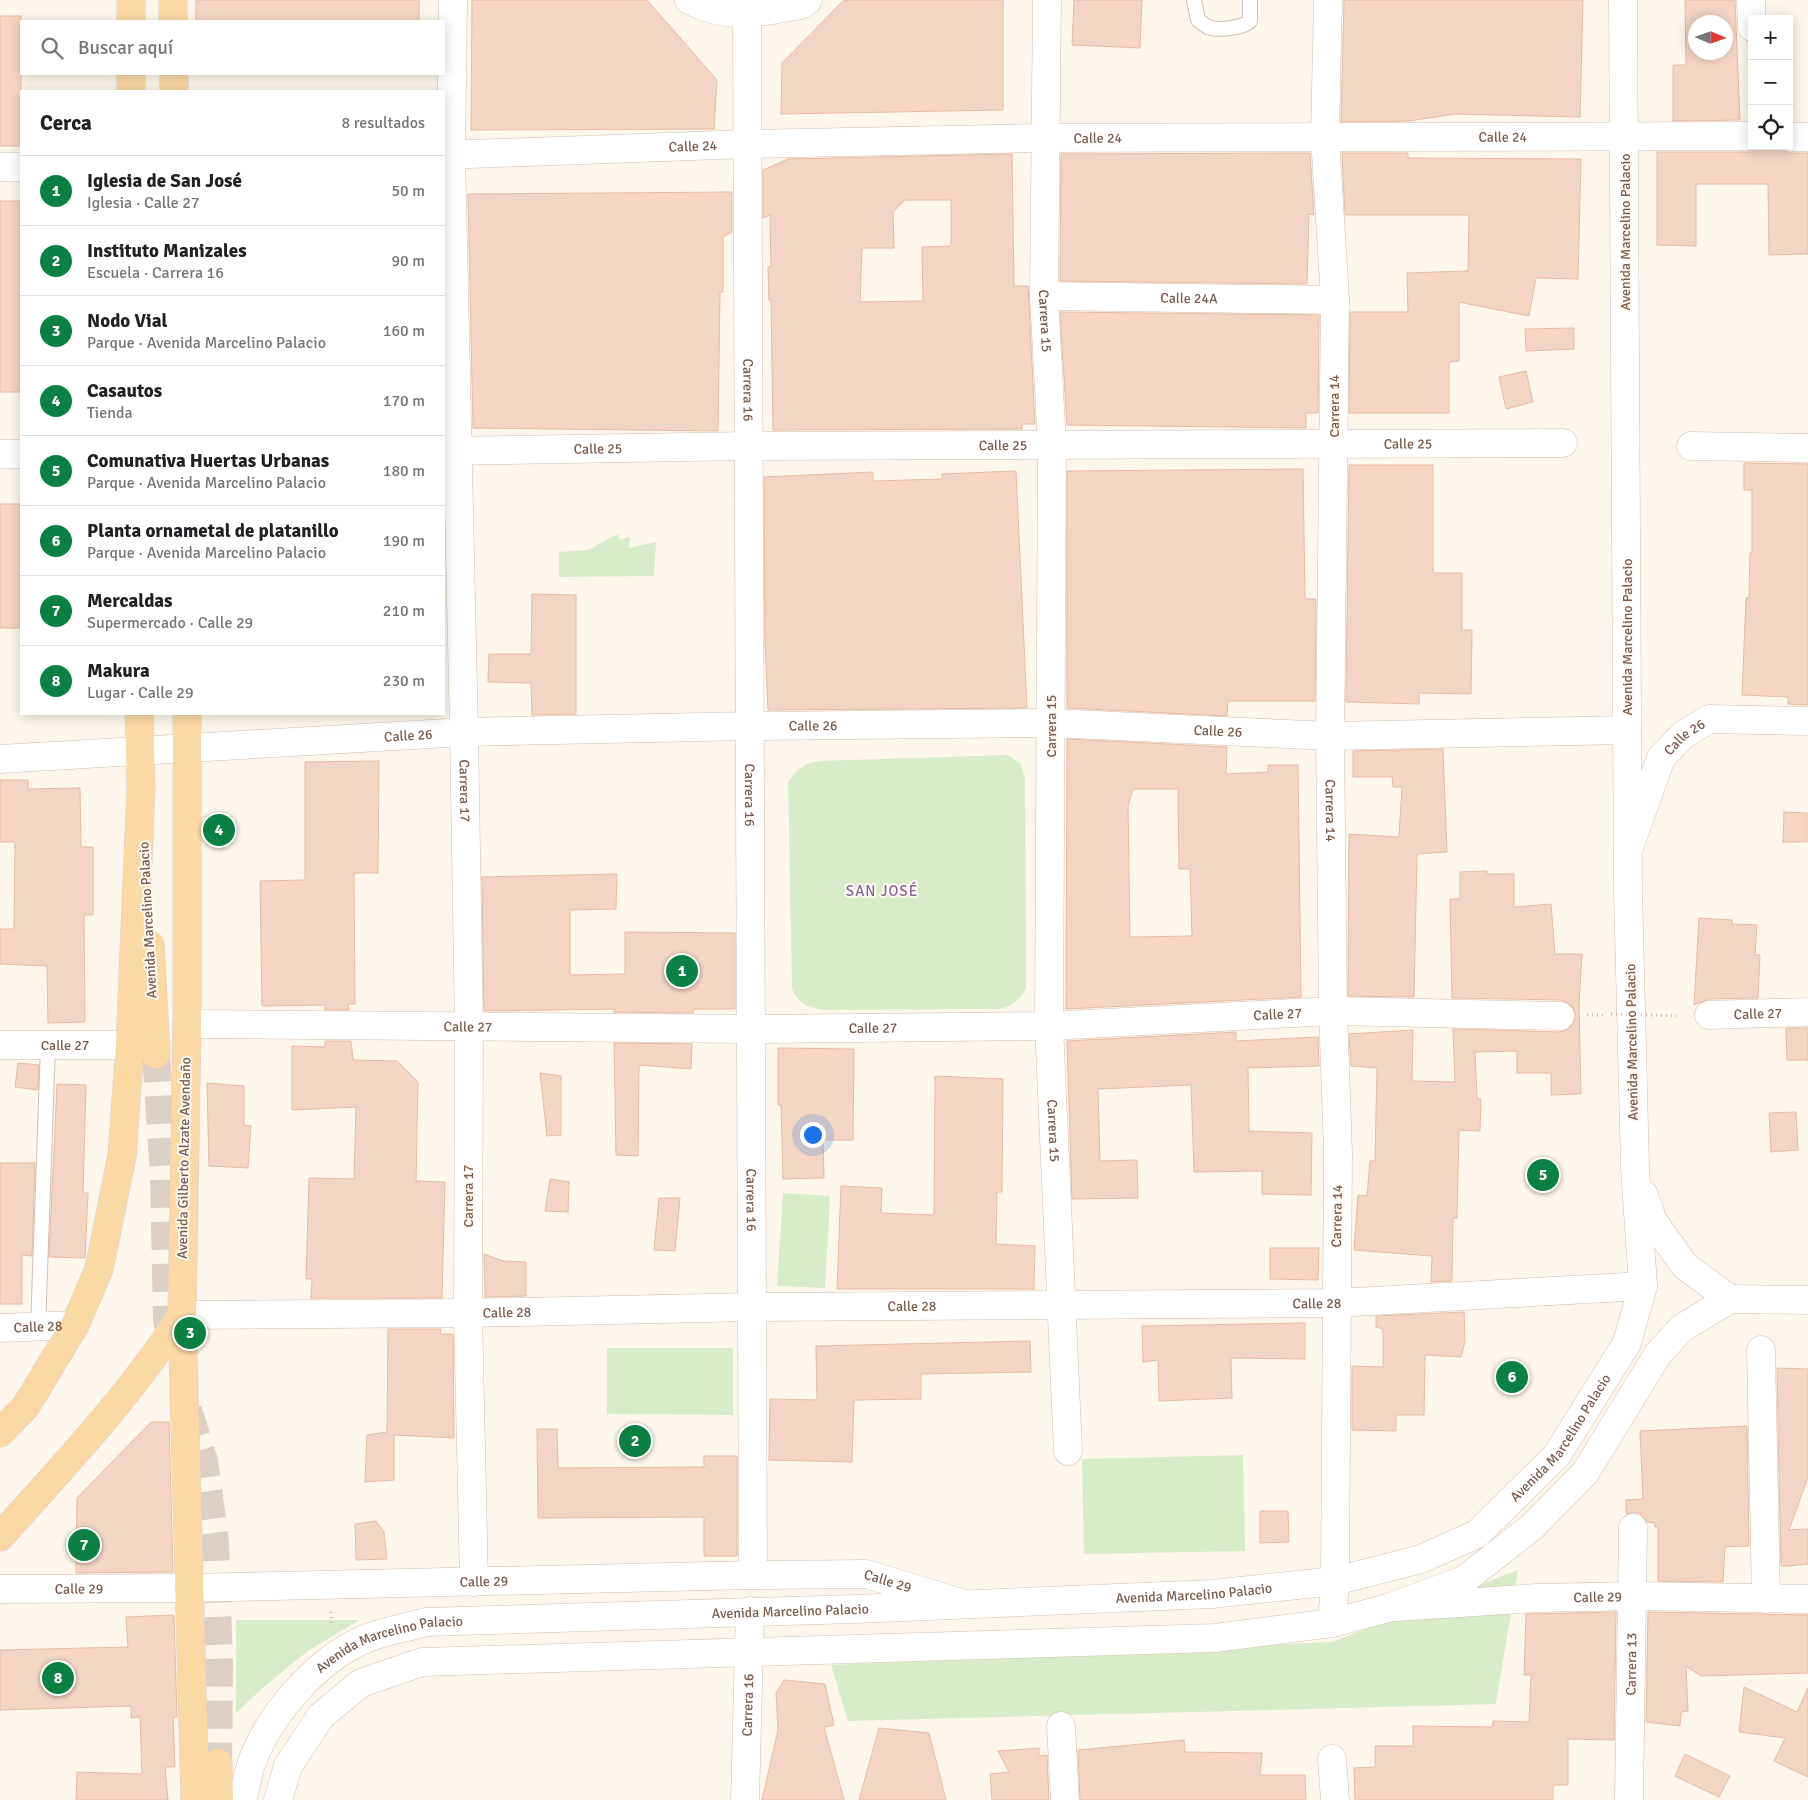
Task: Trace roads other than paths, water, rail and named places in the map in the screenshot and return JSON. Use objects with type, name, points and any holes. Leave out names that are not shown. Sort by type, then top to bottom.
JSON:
[{"type":"main road","points":[[131,0],[131,20]]},
{"type":"main road","points":[[172,0],[173,20]]},
{"type":"main road","points":[[131,75],[131,90]]},
{"type":"main road","points":[[174,75],[174,90]]},
{"type":"main road","points":[[0,1433],[26,1406],[76,1325],[98,1269],[122,1156],[130,1045],[141,787],[139,715]]},
{"type":"main road","name":"Avenida Gilberto Alzate Avendaño","points":[[182,1314],[186,1024],[187,715]]},
{"type":"main road","name":"Avenida Marcelino Palacio","points":[[141,787],[156,1054]]},
{"type":"main road","points":[[0,1537],[99,1428],[161,1347],[182,1314]]},
{"type":"main road","points":[[182,1314],[191,1588],[195,1800]]},
{"type":"main road","points":[[218,1763],[219,1800]]},
{"type":"street","name":"Carrera 17","points":[[453,0],[447,155],[450,450],[464,732],[469,1028],[468,1313],[474,1582]]},
{"type":"street","points":[[689,0],[704,8],[747,15],[801,5],[808,0]]},
{"type":"street","name":"Carrera 15","points":[[1048,0],[1044,296],[1052,445],[1049,1026],[1068,1451]]},
{"type":"street","name":"Carrera 14","points":[[1328,0],[1325,137],[1335,300],[1330,736],[1333,1011],[1338,1152],[1335,1581],[1332,1623]]},
{"type":"street","name":"Avenida Marcelino Palacio","points":[[242,1800],[254,1759],[275,1718],[313,1673],[343,1651],[363,1640],[426,1622],[1212,1594],[1335,1581],[1422,1559],[1477,1534],[1557,1455],[1627,1343],[1643,1286],[1635,1168],[1628,851],[1623,0]]},
{"type":"street","points":[[1751,0],[1752,15]]},
{"type":"street","name":"Carrera 16","points":[[747,15],[753,1575]]},
{"type":"street","name":"Calle 24","points":[[447,155],[747,144],[1046,138],[1748,136]]},
{"type":"street","points":[[1793,137],[1808,137]]},
{"type":"street","points":[[0,167],[20,167]]},
{"type":"street","name":"Calle 24A","points":[[1044,296],[1335,300]]},
{"type":"street","name":"Calle 25","points":[[450,450],[1334,442],[1563,443]]},
{"type":"street","points":[[1691,446],[1808,448]]},
{"type":"street","points":[[0,454],[20,454]]},
{"type":"street","name":"Calle 26","points":[[1628,851],[1661,758],[1683,735],[1709,719],[1808,720]]},
{"type":"street","name":"Calle 26","points":[[0,760],[464,732],[750,726],[1051,723],[1330,736],[1627,730]]},
{"type":"street","name":"Calle 27","points":[[186,1024],[751,1029],[1049,1026],[1333,1011],[1560,1016]]},
{"type":"street","name":"Calle 27","points":[[1709,1015],[1808,1012]]},
{"type":"street","name":"Calle 27","points":[[0,1045],[130,1045]]},
{"type":"street","points":[[1635,1168],[1653,1221],[1685,1266],[1730,1300],[1808,1300]]},
{"type":"street","name":"Calle 28","points":[[182,1314],[468,1313],[752,1307],[1336,1303],[1643,1286]]},
{"type":"street","name":"Avenida Marcelino Palacio","points":[[278,1800],[288,1766],[321,1716],[361,1684],[422,1662],[1215,1638],[1332,1623],[1388,1608],[1464,1580],[1533,1526],[1585,1473],[1658,1354],[1682,1328],[1730,1300]]},
{"type":"street","name":"Calle 28","points":[[0,1328],[76,1325]]},
{"type":"street","points":[[1762,1350],[1766,1599]]},
{"type":"street","name":"Carrera 13","points":[[1629,1800],[1634,1596],[1633,1528]]},
{"type":"street","name":"Calle 29","points":[[0,1589],[191,1588],[866,1574],[962,1603]]},
{"type":"street","name":"Calle 29","points":[[1388,1608],[1538,1598],[1634,1596],[1808,1599]]},
{"type":"street","name":"Carrera 16","points":[[745,1800],[750,1611]]},
{"type":"street","points":[[1061,1726],[1065,1800]]},
{"type":"street","points":[[1332,1759],[1335,1800]]},
{"type":"lane","points":[[1194,0],[1198,20],[1209,28],[1246,25],[1250,21],[1250,0]]},
{"type":"lane","points":[[38,1328],[48,1045]]},
{"type":"tunnel","points":[[156,1054],[164,1175],[167,1318],[172,1349]]},
{"type":"tunnel","points":[[188,1410],[204,1461],[215,1541],[219,1665],[218,1763]]},
{"type":"place","name":"Casautos","points":[[219,830]]},
{"type":"place","name":"Iglesia de San José","points":[[682,971]]},
{"type":"place","name":"Comunativa Huertas Urbanas","points":[[1543,1175]]},
{"type":"place","name":"Nodo Vial","points":[[190,1333]]},
{"type":"place","name":"Planta ornametal de platanillo","points":[[1512,1377]]},
{"type":"place","name":"Instituto Manizales","points":[[635,1441]]},
{"type":"place","name":"Mercaldas","points":[[84,1545]]},
{"type":"place","name":"Makura","points":[[58,1678]]},
{"type":"district","name":"SAN JOSÉ","points":[[882,891]]}]
